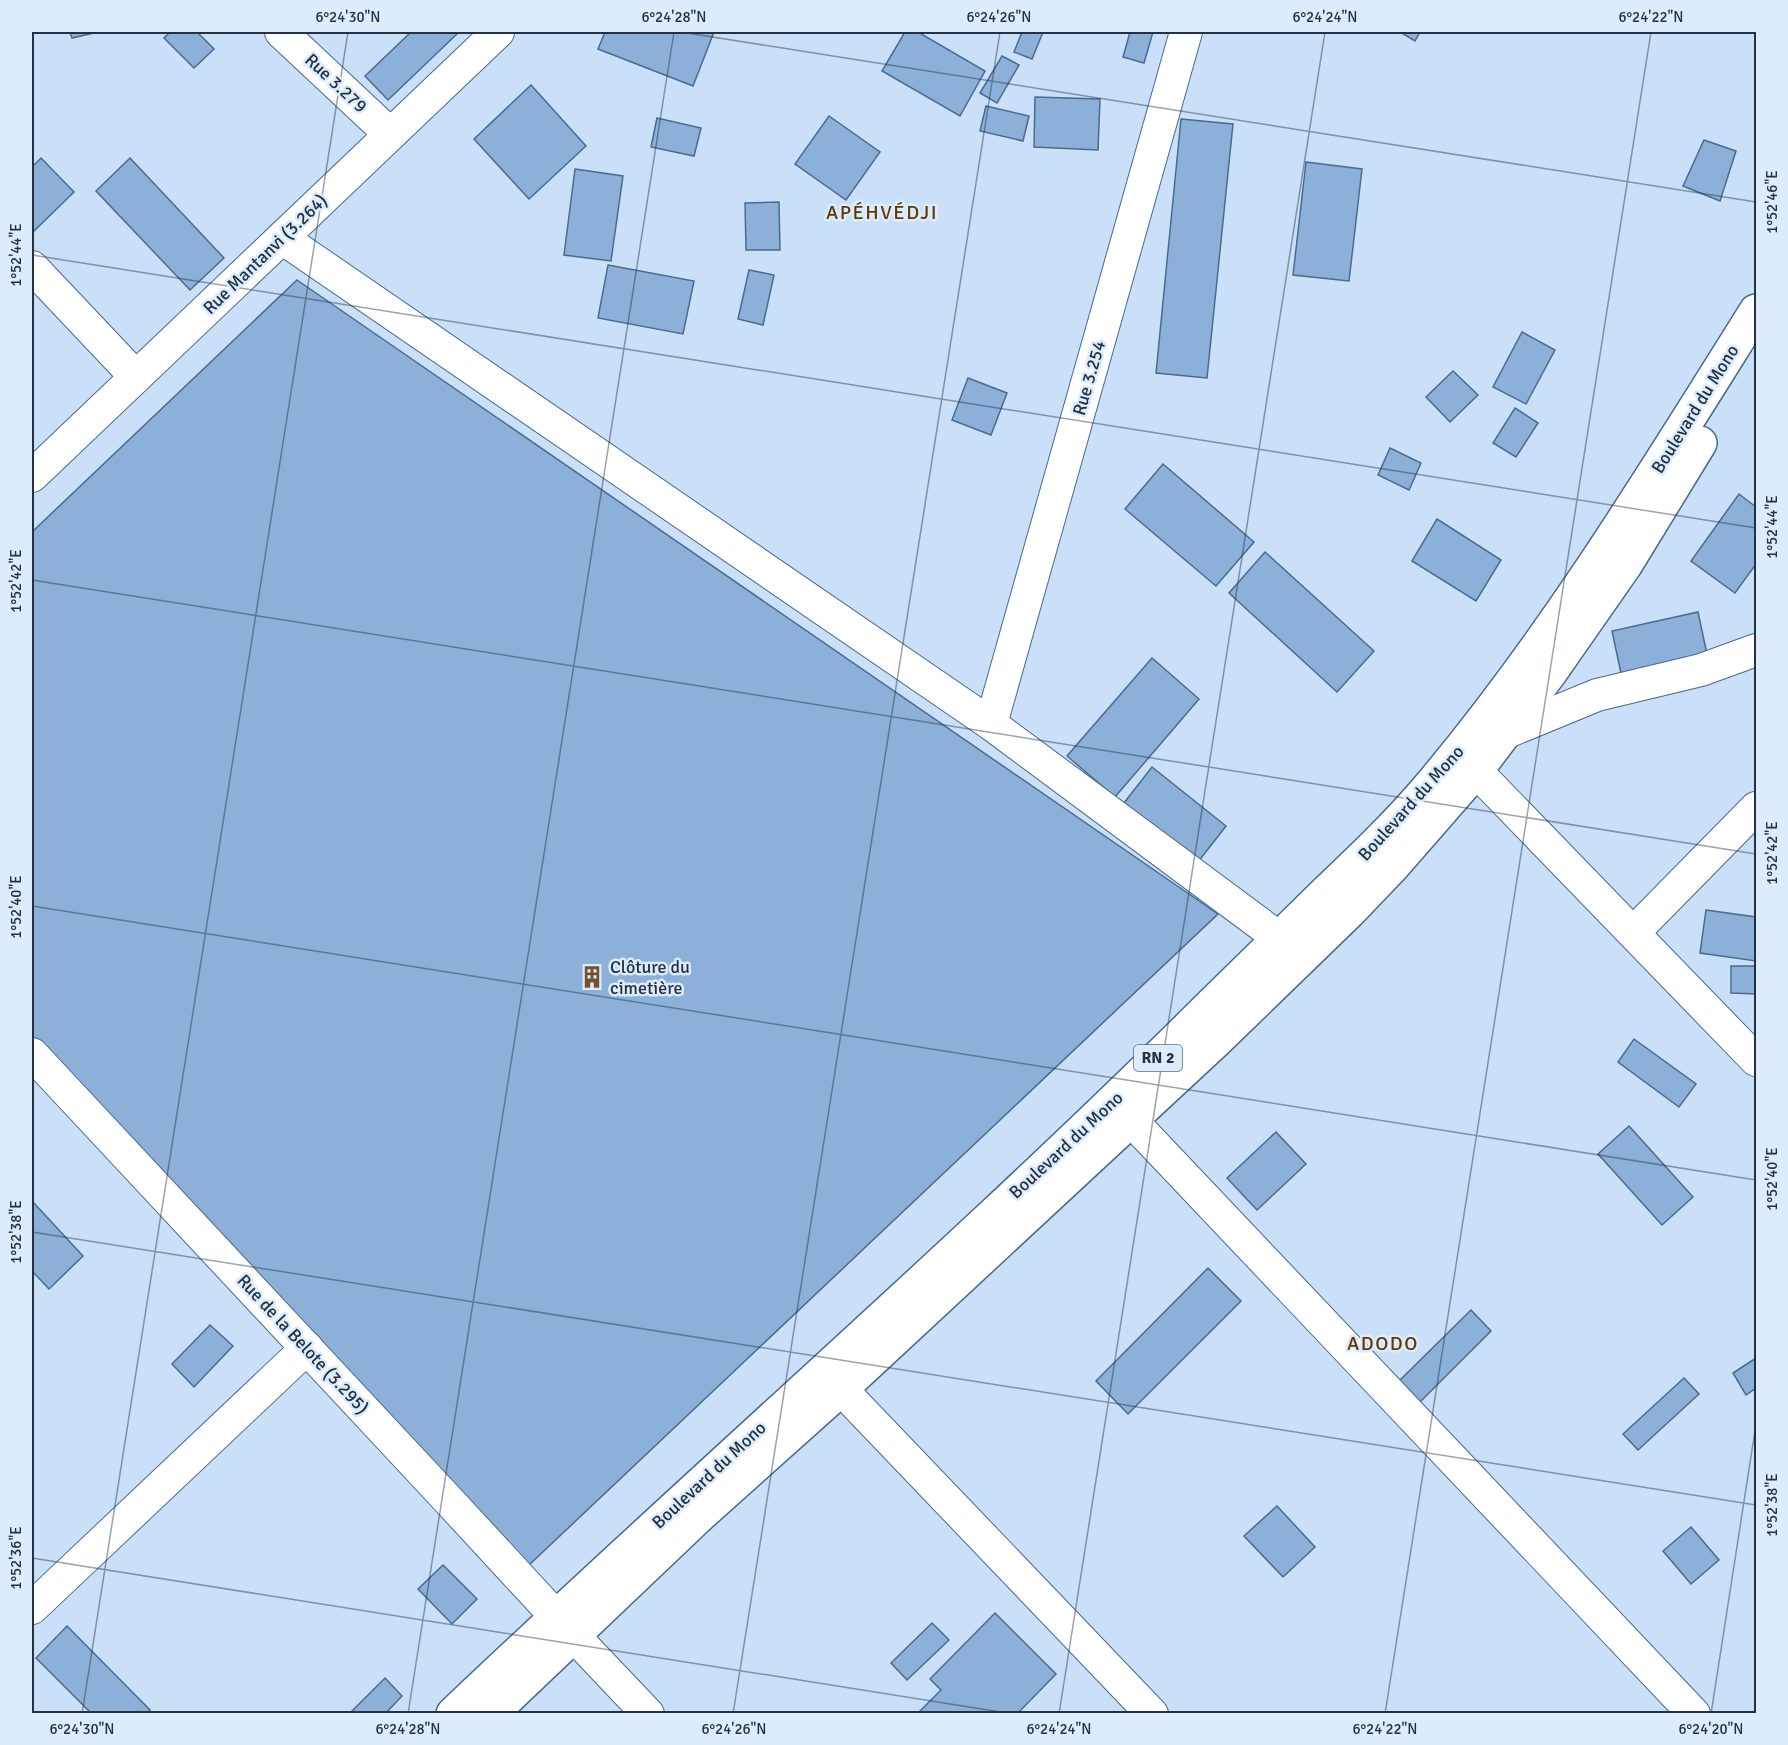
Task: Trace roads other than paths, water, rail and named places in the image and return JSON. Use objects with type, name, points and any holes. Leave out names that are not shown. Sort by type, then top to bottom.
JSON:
[{"type":"main road","name":"Boulevard du Mono","points":[[491,1713],[564,1626],[1148,1068],[1370,850],[1431,785],[1496,705],[1567,607],[1666,456],[1756,311]]},
{"type":"main road","name":"Boulevard du Mono","points":[[453,1713],[698,1517],[841,1389],[1131,1120],[1349,912],[1394,865],[1476,771],[1550,673],[1626,564],[1756,353]]},
{"type":"street","name":"Rue 3.279","points":[[281,32],[390,134]]},
{"type":"street","name":"Rue Mantanvi (3.264)","points":[[32,476],[498,32]]},
{"type":"street","name":"Rue 3.254","points":[[991,724],[1186,32]]},
{"type":"street","points":[[282,238],[991,724],[1279,938]]},
{"type":"street","points":[[32,267],[136,377]]},
{"type":"street","points":[[1507,732],[1597,695],[1701,670],[1756,650]]},
{"type":"street","points":[[1476,771],[1756,1060]]},
{"type":"street","points":[[1634,932],[1756,808]]},
{"type":"street","name":"Rue de la Belote (3.295)","points":[[32,1054],[564,1626],[648,1713]]},
{"type":"street","points":[[1131,1120],[1695,1713]]},
{"type":"street","points":[[32,1608],[307,1348]]},
{"type":"street","points":[[841,1389],[1152,1713]]},
{"type":"place","name":"Clôture du cimetière","points":[[592,977]]},
{"type":"district","name":"APÉHVÉDJI","points":[[882,212]]},
{"type":"district","name":"ADODO","points":[[1383,1343]]}]
